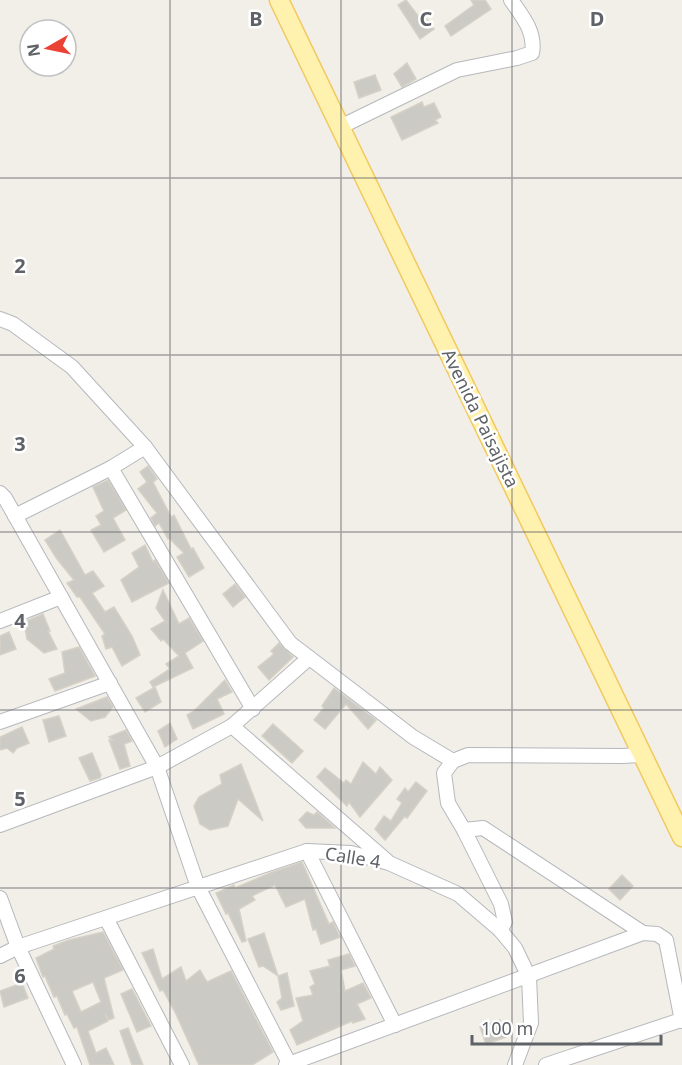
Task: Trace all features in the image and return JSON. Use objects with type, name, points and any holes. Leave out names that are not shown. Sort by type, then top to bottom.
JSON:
[{"type":"main road","name":"Avenida Paisajista","points":[[279,0],[682,837]]},
{"type":"street","points":[[340,127],[457,70],[532,53],[534,43],[528,26],[511,0]]},
{"type":"street","points":[[0,319],[13,324],[72,367],[145,447],[290,643],[413,737],[453,761]]},
{"type":"street","points":[[15,516],[111,468],[145,447]]},
{"type":"street","points":[[111,468],[253,709]]},
{"type":"street","points":[[2,497],[15,516],[157,767],[198,887],[288,1064],[529,977],[643,933],[657,934],[666,940],[682,1021],[546,1065]]},
{"type":"street","points":[[0,621],[61,597]]},
{"type":"street","points":[[0,823],[157,767],[232,726],[309,658]]},
{"type":"street","points":[[0,722],[110,683]]},
{"type":"street","points":[[232,726],[389,863]]},
{"type":"street","points":[[500,930],[505,922],[501,904],[465,830],[448,803],[444,773],[453,761],[468,756],[641,754]]},
{"type":"street","points":[[465,830],[483,828],[643,933]]},
{"type":"street","points":[[307,851],[395,1025]]},
{"type":"street","name":"Calle 4","points":[[0,956],[18,947],[307,851],[351,853],[389,863],[458,894],[500,930],[515,948],[529,977],[531,1023],[515,1065]]},
{"type":"street","points":[[0,898],[18,947],[74,1065]]},
{"type":"street","points":[[106,918],[182,1065]]},
{"type":"building","points":[[406,0],[419,17],[423,14],[434,29],[420,39],[398,5]]},
{"type":"building","points":[[471,0],[485,0],[491,9],[451,36],[445,26],[474,5]]},
{"type":"building","points":[[407,63],[416,79],[402,87],[394,74]]},
{"type":"building","points":[[375,75],[381,90],[359,98],[354,82]]},
{"type":"building","points":[[422,102],[424,107],[434,103],[441,117],[435,120],[438,123],[402,140],[391,117]]},
{"type":"building","points":[[148,466],[157,479],[153,482],[171,517],[174,515],[191,549],[193,548],[204,568],[189,577],[177,557],[184,553],[168,539],[159,523],[155,526],[151,518],[157,513],[138,489],[147,482],[140,472]]},
{"type":"building","points":[[108,480],[126,510],[113,518],[125,540],[104,552],[91,530],[101,525],[96,516],[104,511],[93,487]]},
{"type":"building","points":[[60,530],[85,575],[93,571],[104,586],[92,593],[105,612],[114,607],[132,636],[140,655],[122,666],[112,647],[106,649],[102,636],[105,634],[80,597],[77,597],[67,583],[74,580],[45,540]]},
{"type":"building","points":[[145,545],[153,562],[155,560],[169,583],[132,602],[121,580],[139,567],[132,553]]},
{"type":"building","points":[[235,584],[245,597],[233,607],[223,594]]},
{"type":"building","points":[[163,590],[179,624],[189,618],[203,641],[185,653],[193,668],[153,687],[150,682],[170,669],[166,664],[179,656],[151,629],[165,621],[156,608]]},
{"type":"building","points":[[43,614],[57,649],[44,653],[27,639],[24,622]]},
{"type":"building","points":[[9,632],[16,649],[0,655],[0,636]]},
{"type":"building","points":[[279,643],[293,657],[269,680],[258,667],[274,654],[271,651]]},
{"type":"building","points":[[79,647],[95,676],[55,691],[49,679],[65,673],[62,652]]},
{"type":"building","points":[[225,680],[232,692],[217,699],[224,714],[193,729],[187,715],[194,711]]},
{"type":"building","points":[[155,687],[161,702],[145,712],[136,698]]},
{"type":"building","points":[[334,688],[376,720],[368,729],[346,704],[325,729],[314,720],[324,708],[322,706]]},
{"type":"building","points":[[107,697],[113,707],[105,717],[91,721],[76,709]]},
{"type":"building","points":[[59,716],[66,736],[49,742],[43,720]]},
{"type":"building","points":[[170,723],[177,739],[165,747],[158,731]]},
{"type":"building","points":[[273,724],[303,751],[292,763],[262,736]]},
{"type":"building","points":[[22,727],[29,743],[17,748],[13,753],[7,748],[0,750],[0,737]]},
{"type":"building","points":[[126,730],[132,741],[124,744],[130,766],[120,769],[109,740],[113,740],[109,737]]},
{"type":"building","points":[[92,753],[101,775],[100,778],[90,781],[79,758]]},
{"type":"building","points":[[363,762],[376,774],[380,767],[392,780],[360,817],[349,802],[347,806],[317,777],[325,768],[344,783],[346,780],[351,784]]},
{"type":"building","points":[[241,764],[263,821],[238,799],[228,826],[210,830],[200,824],[194,806],[199,797],[222,784],[220,775]]},
{"type":"building","points":[[416,782],[427,791],[407,818],[405,816],[385,840],[375,829],[384,816],[391,821],[402,803],[397,799],[405,788],[408,792]]},
{"type":"building","points":[[307,812],[314,815],[317,812],[335,828],[306,828],[299,820]]},
{"type":"building","points":[[302,862],[329,924],[333,922],[340,937],[321,944],[316,929],[313,930],[305,899],[286,907],[275,885],[252,896],[255,900],[239,909],[246,941],[242,942],[216,893]]},
{"type":"building","points":[[622,875],[633,886],[620,900],[609,889]]},
{"type":"building","points":[[103,932],[123,970],[104,978],[114,1018],[108,1020],[105,1013],[108,1021],[88,1031],[96,1053],[106,1048],[114,1065],[90,1065],[77,1027],[74,1028],[67,1014],[65,1015],[57,996],[54,997],[36,958],[54,949],[53,946]],"holes":[[[93,982],[101,1002],[81,1012],[72,991]]]},
{"type":"building","points":[[264,933],[278,976],[263,966],[259,967],[248,939]]},
{"type":"building","points":[[153,949],[162,979],[181,967],[186,981],[200,970],[207,982],[231,971],[273,1052],[252,1065],[199,1065],[176,1014],[163,990],[160,991],[142,953]]},
{"type":"building","points":[[349,954],[355,966],[341,970],[345,991],[363,983],[371,998],[357,1004],[365,1019],[353,1023],[352,1021],[297,1045],[290,1030],[303,1021],[296,998],[313,995],[310,987],[315,984],[310,971],[330,966],[328,960]]},
{"type":"building","points":[[287,973],[294,1006],[281,1010],[277,1002],[282,998],[278,976]]},
{"type":"building","points":[[22,983],[28,998],[4,1007],[0,991]]},
{"type":"building","points":[[132,989],[151,1026],[137,1032],[121,994]]},
{"type":"building","points":[[500,1020],[506,1037],[486,1044],[480,1027]]},
{"type":"building","points":[[128,1028],[143,1065],[132,1065],[120,1031]]}]
